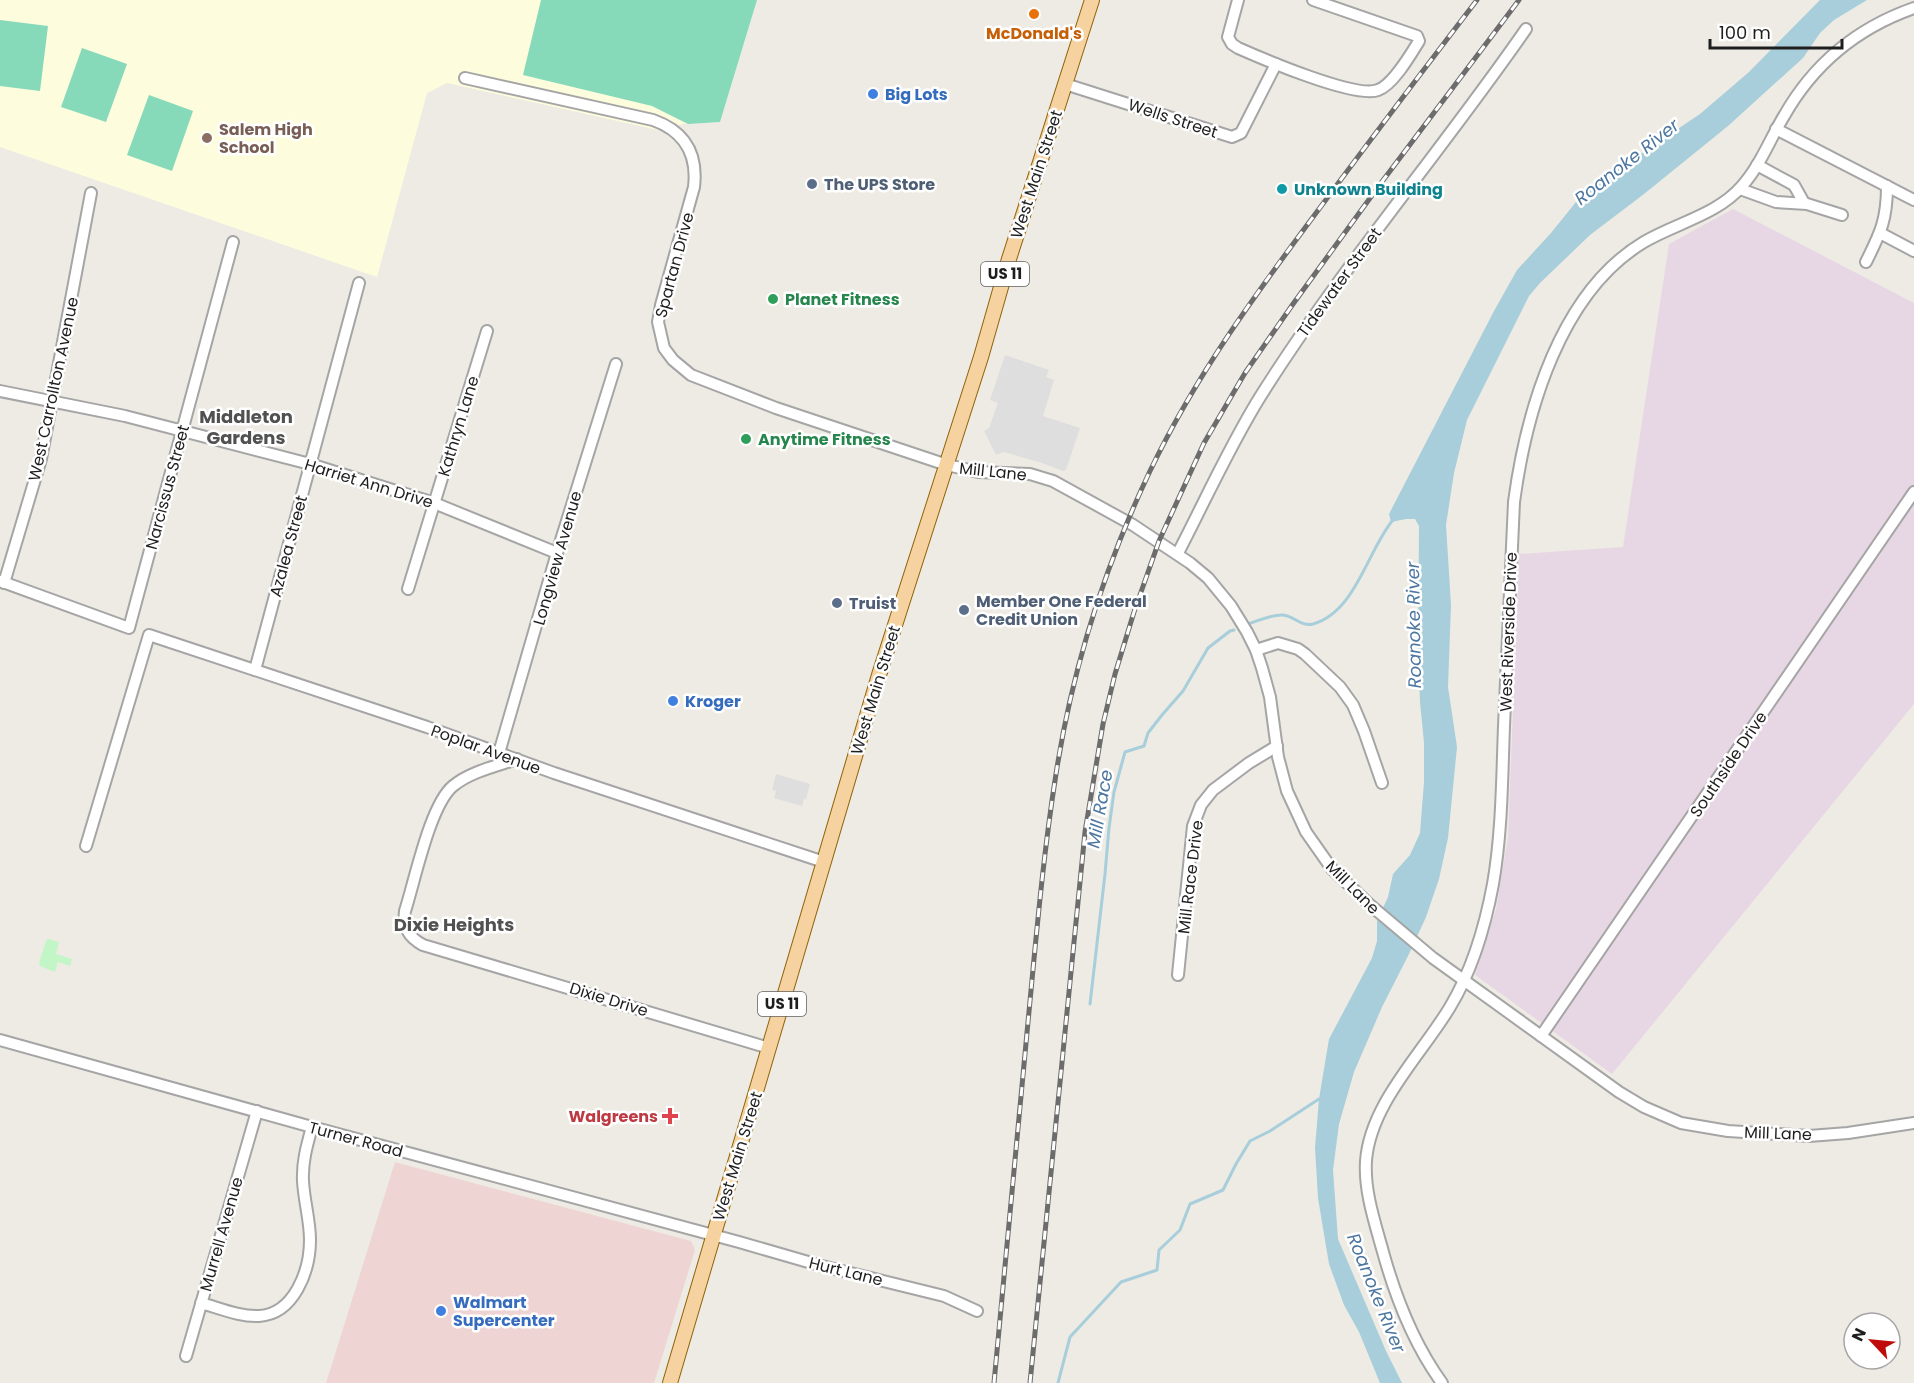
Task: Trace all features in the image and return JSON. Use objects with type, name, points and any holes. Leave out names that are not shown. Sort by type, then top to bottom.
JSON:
[{"type":"main road","name":"West Main Street","points":[[670,1383],[879,675],[1092,0]]},
{"type":"street","points":[[1238,0],[1229,31],[1229,40],[1238,48],[1276,64],[1342,86],[1371,92],[1386,85],[1419,41],[1418,36],[1313,0]]},
{"type":"street","name":"West Riverside Drive","points":[[1442,1383],[1419,1347],[1400,1307],[1368,1195],[1366,1161],[1372,1131],[1382,1109],[1449,1009],[1465,980],[1486,916],[1498,852],[1502,798],[1514,502],[1526,434],[1539,390],[1565,331],[1603,274],[1626,253],[1645,241],[1720,205],[1740,189],[1757,165],[1803,86],[1813,74],[1838,49],[1872,26],[1914,9]]},
{"type":"street","name":"Tidewater Street","points":[[1178,553],[1246,421],[1286,357],[1392,208],[1485,87],[1526,29]]},
{"type":"street","name":"Wells Street","points":[[1065,84],[1232,137],[1241,133],[1276,64]]},
{"type":"street","name":"Spartan Drive","points":[[465,78],[652,120],[673,129],[681,137],[692,157],[695,177],[661,305],[658,322],[664,348],[678,365],[691,375],[819,422],[947,465]]},
{"type":"street","points":[[1776,129],[1914,200]]},
{"type":"street","points":[[1757,165],[1794,185],[1804,204]]},
{"type":"street","points":[[1866,261],[1880,234],[1885,215],[1887,186]]},
{"type":"street","points":[[1740,189],[1776,202],[1804,204],[1842,215]]},
{"type":"street","name":"West Carrollton Avenue","points":[[2,582],[38,472],[91,193]]},
{"type":"street","points":[[1880,234],[1914,251]]},
{"type":"street","name":"Narcissus Street","points":[[2,582],[129,628],[233,242]]},
{"type":"street","name":"Azalea Street","points":[[255,670],[359,283]]},
{"type":"street","name":"Kathryn Lane","points":[[408,589],[487,331]]},
{"type":"street","name":"Longview Avenue","points":[[499,753],[557,552],[616,364]]},
{"type":"street","name":"Harriet Ann Drive","points":[[0,391],[105,411],[310,464],[434,503],[557,552]]},
{"type":"street","name":"Mill Lane","points":[[947,465],[978,472],[1030,474],[1053,481],[1128,522],[1178,553],[1208,578],[1245,629],[1256,650],[1270,697],[1276,746],[1287,791],[1306,832],[1332,869],[1377,911],[1433,957],[1619,1092],[1662,1116],[1700,1127],[1779,1136],[1848,1133],[1914,1123]]},
{"type":"street","name":"Southside Drive","points":[[1541,1036],[1914,492]]},
{"type":"street","name":"Poplar Avenue","points":[[86,846],[149,635],[824,862]]},
{"type":"street","points":[[1256,650],[1278,643],[1298,649],[1340,687],[1353,705],[1382,783]]},
{"type":"street","name":"Mill Race Drive","points":[[1179,975],[1193,826],[1201,804],[1222,783],[1276,746]]},
{"type":"street","name":"Dixie Drive","points":[[517,759],[481,771],[453,786],[439,803],[405,910],[407,932],[416,941],[449,952],[769,1048]]},
{"type":"street","name":"Turner Road","points":[[0,1040],[713,1235]]},
{"type":"street","name":"Murrell Avenue","points":[[186,1356],[257,1111]]},
{"type":"street","points":[[201,1303],[247,1316],[260,1316],[277,1311],[292,1299],[298,1290],[310,1250],[303,1166],[312,1127]]},
{"type":"street","name":"Hurt Lane","points":[[713,1235],[822,1266],[944,1296],[977,1311]]},
{"type":"shaded area","name":"Salem High School","points":[[0,0],[757,0],[720,122],[683,124],[658,130],[447,83],[427,93],[377,277],[0,147]]},
{"type":"shaded area","points":[[1733,209],[1914,303],[1914,704],[1612,1074],[1475,975],[1496,909],[1508,837],[1519,554],[1623,547],[1669,244]]},
{"type":"shaded area","points":[[1005,355],[1049,370],[1046,377],[1054,380],[1043,416],[1080,428],[1066,470],[1004,452],[996,455],[984,431],[989,428],[998,403],[990,400]]},
{"type":"shaded area","points":[[776,774],[810,784],[802,806],[774,798],[776,791],[772,790]]},
{"type":"shaded area","points":[[395,1162],[691,1241],[695,1250],[654,1383],[326,1383]]},
{"type":"green space","points":[[541,0],[757,0],[720,122],[688,124],[652,106],[523,75]]},
{"type":"green space","points":[[0,20],[48,26],[40,91],[0,86]]},
{"type":"green space","points":[[82,48],[127,64],[106,122],[61,107]]},
{"type":"green space","points":[[149,95],[193,111],[172,171],[127,155]]},
{"type":"green space","points":[[48,939],[59,942],[56,954],[72,959],[70,966],[58,962],[55,972],[40,966],[39,963]]},
{"type":"water","points":[[1820,0],[1867,0],[1834,20],[1820,33],[1803,58],[1728,126],[1590,235],[1540,283],[1529,296],[1467,420],[1454,473],[1446,525],[1451,605],[1448,687],[1457,747],[1448,838],[1439,879],[1426,917],[1382,1007],[1354,1072],[1339,1124],[1333,1170],[1338,1239],[1402,1383],[1380,1383],[1359,1332],[1344,1305],[1329,1264],[1318,1198],[1315,1148],[1319,1099],[1329,1039],[1372,958],[1377,941],[1377,921],[1388,897],[1393,874],[1410,855],[1420,833],[1424,743],[1418,650],[1419,526],[1415,519],[1391,522],[1389,514],[1517,270],[1584,192],[1700,114],[1749,72]]},
{"type":"waterway","name":"Mill Race","points":[[1248,624],[1279,615],[1309,625],[1328,617],[1351,593],[1384,532],[1393,520]]},
{"type":"waterway","name":"Mill Race","points":[[1090,1004],[1109,828],[1114,792],[1125,752],[1144,746],[1148,733],[1183,691],[1208,648],[1234,630]]},
{"type":"waterway","name":"Mill Race","points":[[1058,1383],[1070,1337],[1121,1282],[1157,1270],[1159,1250],[1180,1230],[1190,1204],[1223,1190],[1250,1141],[1270,1131],[1319,1099],[1321,1100]]},
{"type":"railway","points":[[994,1383],[1051,805],[1071,696],[1105,581],[1134,507],[1168,435],[1229,334],[1360,153],[1477,0]]},
{"type":"railway","points":[[1030,1383],[1085,832],[1103,724],[1115,674],[1159,541],[1204,443],[1245,373],[1381,183],[1519,0]]},
{"type":"place","name":"McDonald's","points":[[1034,14]]},
{"type":"place","name":"Big Lots","points":[[873,94]]},
{"type":"place","name":"Salem High School","points":[[207,138]]},
{"type":"place","name":"The UPS Store","points":[[812,184]]},
{"type":"place","name":"Unknown Building","points":[[1282,189]]},
{"type":"place","name":"Planet Fitness","points":[[773,299]]},
{"type":"place","name":"Anytime Fitness","points":[[746,439]]},
{"type":"place","name":"Truist","points":[[837,603]]},
{"type":"place","name":"Member One Federal Credit Union","points":[[964,610]]},
{"type":"place","name":"Kroger","points":[[673,701]]},
{"type":"place","name":"Walgreens","points":[[670,1116]]},
{"type":"place","name":"Walmart Supercenter","points":[[441,1311]]},
{"type":"district","name":"Middleton Gardens","points":[[246,427]]},
{"type":"district","name":"Dixie Heights","points":[[454,925]]},
{"type":"water label","name":"Roanoke River","points":[[1627,162]]},
{"type":"water label","name":"Roanoke River","points":[[1414,625]]},
{"type":"water label","name":"Roanoke River","points":[[1376,1293]]}]
